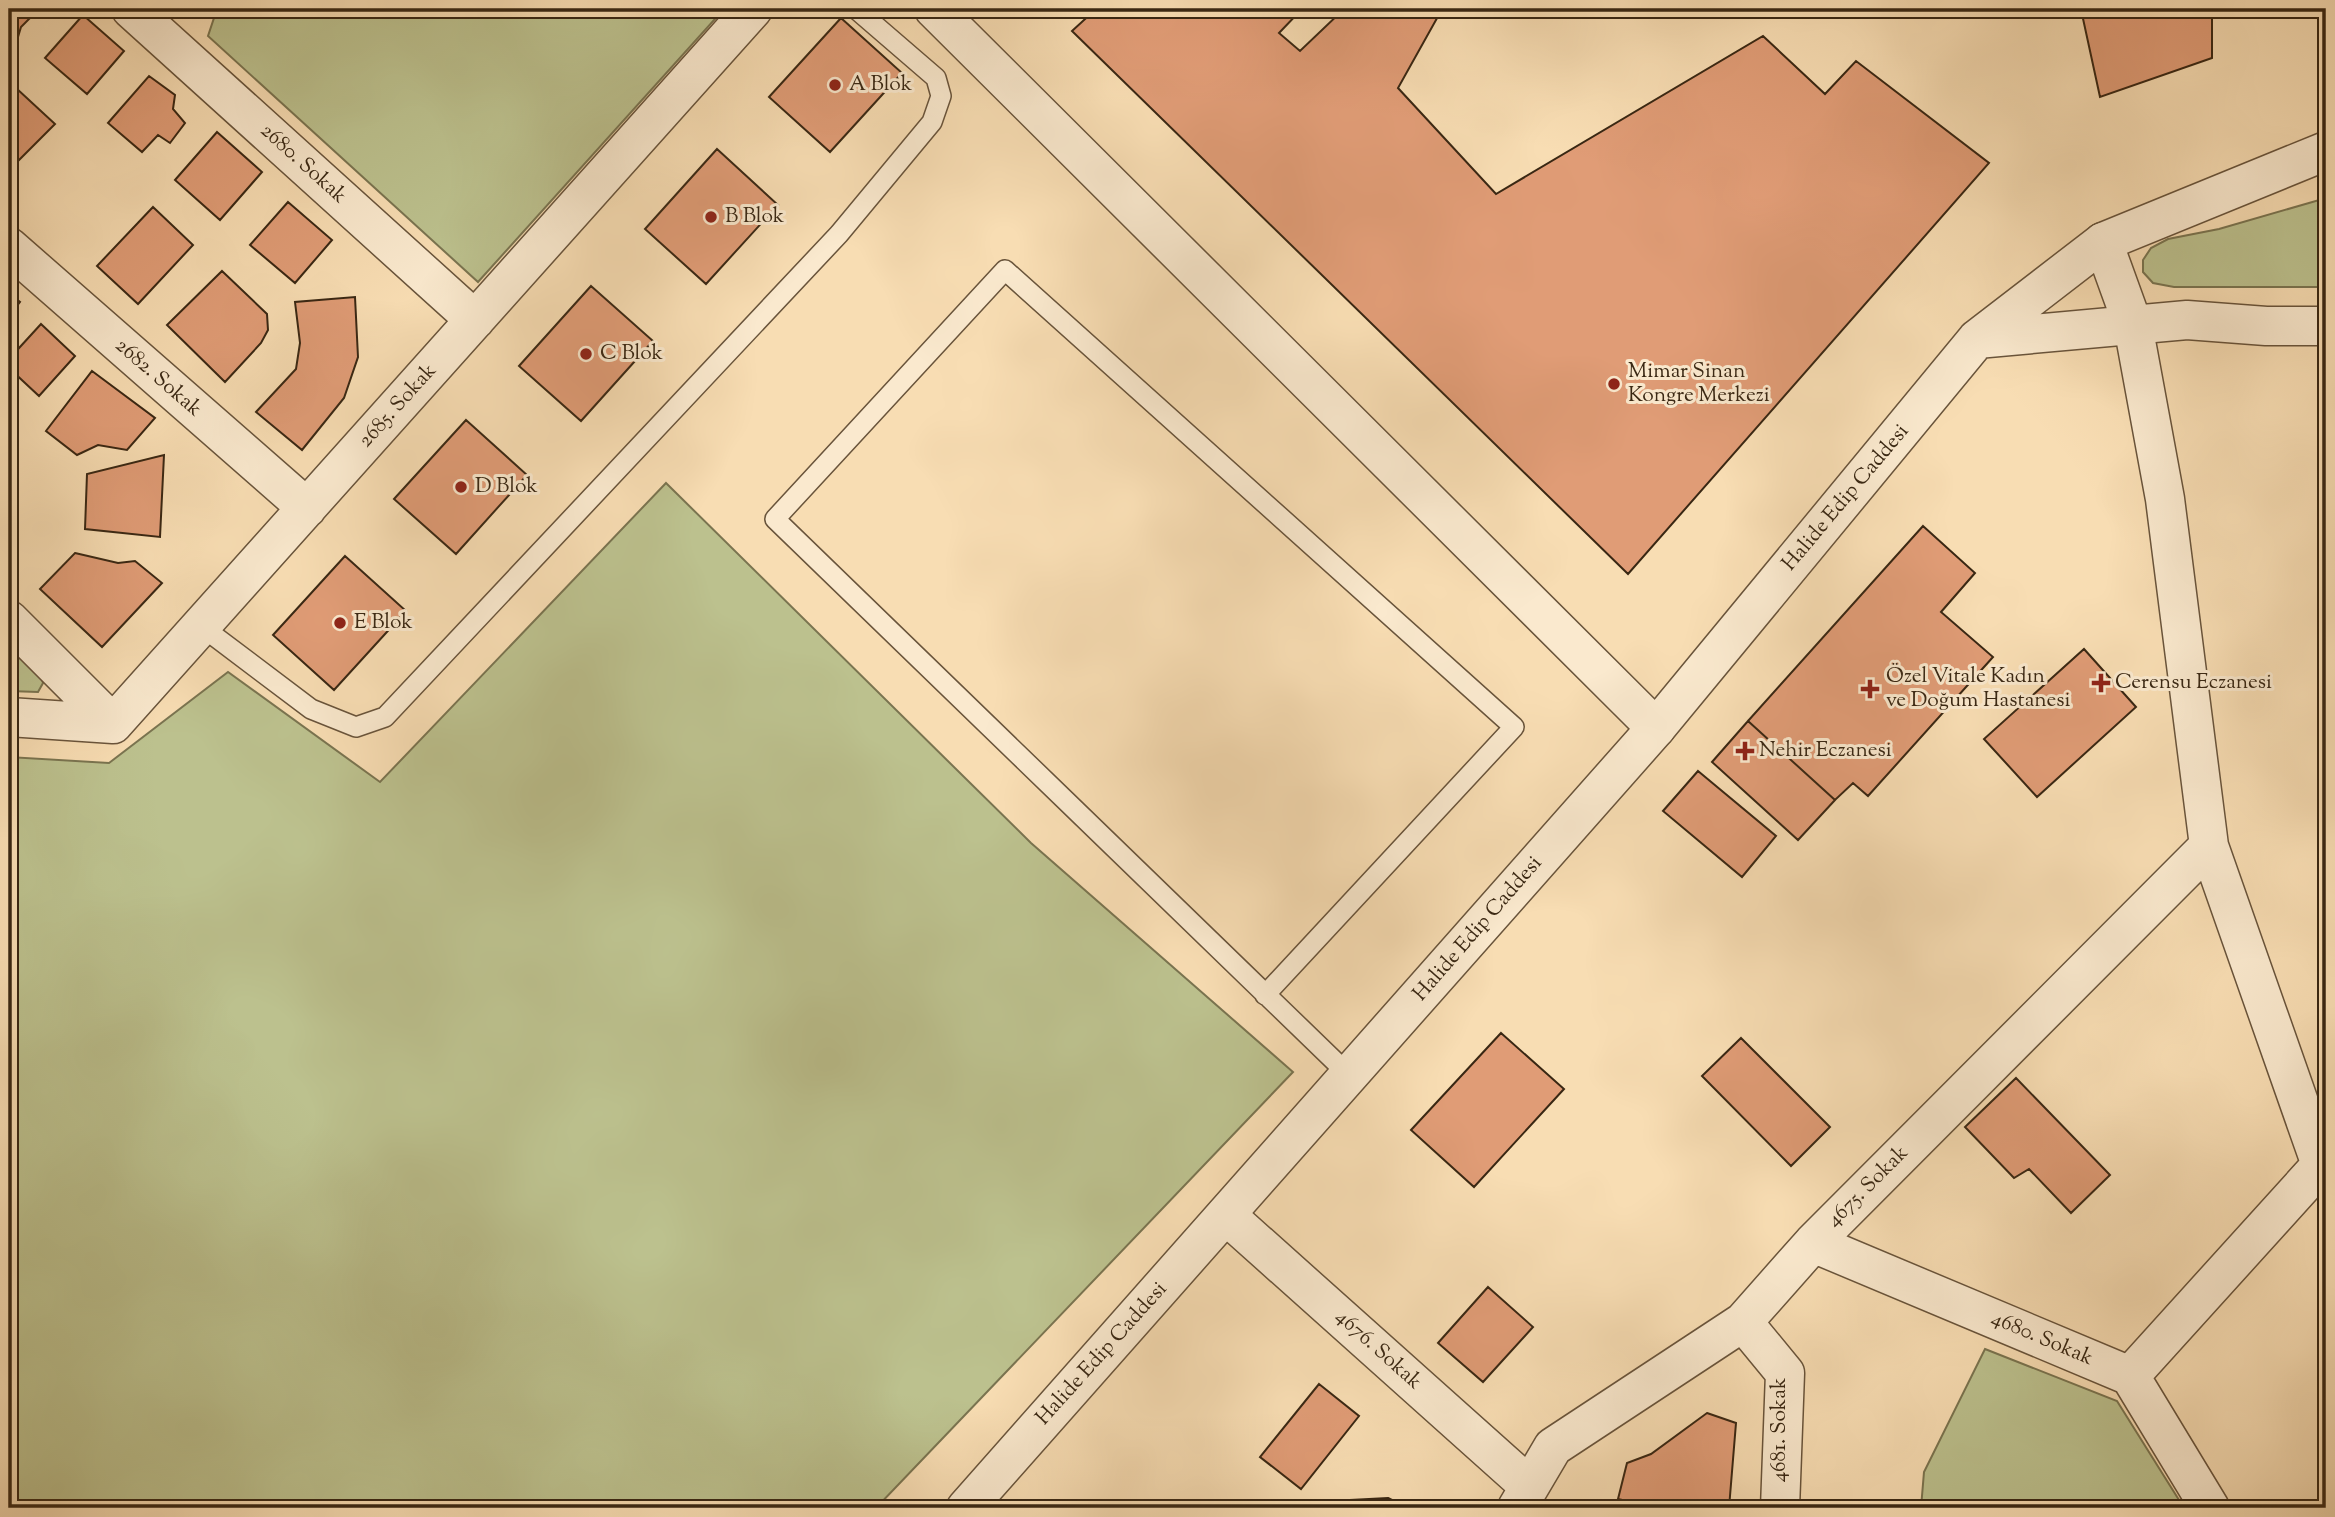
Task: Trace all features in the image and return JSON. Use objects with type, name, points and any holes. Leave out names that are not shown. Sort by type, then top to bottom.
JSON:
[{"type":"street","name":"2680. Sokak","points":[[131,9],[475,320]]},
{"type":"street","name":"2685. Sokak","points":[[113,724],[753,9]]},
{"type":"street","points":[[934,9],[1656,728]]},
{"type":"street","name":"Halide Edip Caddesi","points":[[965,1508],[1656,728],[1977,339],[2103,242],[2326,151]]},
{"type":"street","points":[[2103,242],[2133,325],[2165,499],[2209,846],[2323,1170],[2130,1376],[2210,1508]]},
{"type":"street","name":"2682. Sokak","points":[[9,247],[307,508]]},
{"type":"street","points":[[1977,339],[2187,320],[2266,326],[2326,326]]},
{"type":"street","points":[[9,620],[113,724]]},
{"type":"street","points":[[9,717],[113,724]]},
{"type":"street","name":"4675. Sokak","points":[[1523,1497],[1553,1447],[1743,1322],[1813,1242],[2209,846]]},
{"type":"street","name":"4676. Sokak","points":[[1226,1214],[1523,1497]]},
{"type":"street","name":"4680. Sokak","points":[[1813,1242],[2130,1376]]},
{"type":"street","name":"4681. Sokak","points":[[1743,1322],[1785,1373],[1780,1508]]},
{"type":"lane","points":[[201,626],[311,709],[356,727],[385,717],[839,234],[932,122],[941,96],[936,78],[856,9]]},
{"type":"lane","points":[[1265,995],[1514,727],[1005,270],[775,519],[1265,995],[1349,1075]]},
{"type":"green space","points":[[217,9],[724,9],[478,282],[208,36]]},
{"type":"green space","points":[[2326,198],[2326,287],[2174,287],[2153,283],[2143,272],[2143,260],[2151,248],[2168,239],[2219,229]]},
{"type":"green space","points":[[666,483],[1031,843],[1293,1072],[876,1508],[9,1508],[9,757],[109,763],[228,672],[380,782]]},
{"type":"green space","points":[[9,642],[40,671],[43,683],[38,692],[9,691]]},
{"type":"green space","points":[[1985,1349],[2117,1401],[2184,1508],[1921,1508],[1924,1472]]},
{"type":"building","points":[[9,9],[32,9],[30,18],[21,27],[12,57],[9,58]]},
{"type":"building","name":"Mimar Sinan Kongre Merkezi","points":[[1096,9],[1302,9],[1279,33],[1300,51],[1344,9],[2212,9],[2212,58],[2100,97],[2082,14],[1441,11],[1398,88],[1496,194],[1763,36],[1825,94],[1856,61],[1989,163],[1628,574],[1072,31]]},
{"type":"building","points":[[83,15],[124,51],[87,94],[45,58]]},
{"type":"building","name":"A Blok","points":[[841,18],[902,73],[830,152],[769,97]]},
{"type":"building","points":[[149,76],[175,95],[173,109],[185,123],[170,143],[158,135],[142,152],[108,123]]},
{"type":"building","points":[[16,88],[55,124],[12,167],[9,166],[9,94]]},
{"type":"building","points":[[217,132],[262,172],[220,220],[175,180]]},
{"type":"building","name":"B Blok","points":[[717,149],[778,205],[706,284],[645,229]]},
{"type":"building","points":[[288,202],[332,240],[295,283],[250,245]]},
{"type":"building","points":[[153,207],[193,245],[138,304],[97,266]]},
{"type":"building","points":[[222,271],[267,314],[268,330],[261,343],[225,382],[167,325]]},
{"type":"building","name":"C Blok","points":[[591,286],[653,341],[581,421],[519,366]]},
{"type":"building","points":[[9,293],[20,302],[9,316]]},
{"type":"building","points":[[355,297],[358,357],[344,398],[302,450],[256,412],[296,369],[300,343],[295,302]]},
{"type":"building","points":[[41,324],[75,356],[39,396],[9,368],[9,359]]},
{"type":"building","points":[[92,371],[155,418],[127,450],[98,445],[77,455],[46,431]]},
{"type":"building","name":"D Blok","points":[[466,420],[527,475],[456,554],[394,499]]},
{"type":"building","points":[[164,455],[160,537],[85,529],[87,474]]},
{"type":"building","name":"Özel Vitale Kadın ve Doğum Hastanesi","points":[[1923,526],[1975,573],[1941,612],[1993,657],[1868,796],[1853,783],[1835,800],[1748,721]]},
{"type":"building","points":[[75,553],[118,563],[135,561],[162,583],[102,647],[40,589]]},
{"type":"building","name":"E Blok","points":[[345,556],[406,611],[334,690],[273,635]]},
{"type":"building","points":[[2084,649],[2136,707],[2037,797],[1984,739]]},
{"type":"building","points":[[1748,721],[1835,800],[1798,840],[1712,762]]},
{"type":"building","points":[[1698,771],[1776,836],[1742,877],[1663,811]]},
{"type":"building","points":[[1501,1033],[1564,1089],[1474,1187],[1411,1130]]},
{"type":"building","points":[[1741,1038],[1830,1127],[1791,1166],[1702,1076]]},
{"type":"building","points":[[2016,1078],[2110,1175],[2071,1213],[2029,1169],[2014,1178],[1965,1127]]},
{"type":"building","points":[[1488,1287],[1533,1327],[1483,1382],[1438,1343]]},
{"type":"building","points":[[1319,1384],[1359,1416],[1301,1489],[1260,1457]]},
{"type":"building","points":[[1707,1413],[1736,1423],[1729,1508],[1657,1508],[1618,1499],[1627,1463],[1651,1454]]},
{"type":"building","points":[[1388,1498],[1408,1508],[1339,1508],[1350,1500]]},
{"type":"place","name":"A Blok","points":[[835,85]]},
{"type":"place","name":"B Blok","points":[[711,217]]},
{"type":"place","name":"C Blok","points":[[586,354]]},
{"type":"place","name":"Mimar Sinan Kongre Merkezi","points":[[1614,384]]},
{"type":"place","name":"D Blok","points":[[461,487]]},
{"type":"place","name":"E Blok","points":[[340,623]]},
{"type":"place","name":"Cerensu Eczanesi","points":[[2101,683]]},
{"type":"place","name":"Özel Vitale Kadın ve Doğum Hastanesi","points":[[1870,689]]},
{"type":"place","name":"Nehir Eczanesi","points":[[1745,751]]}]
